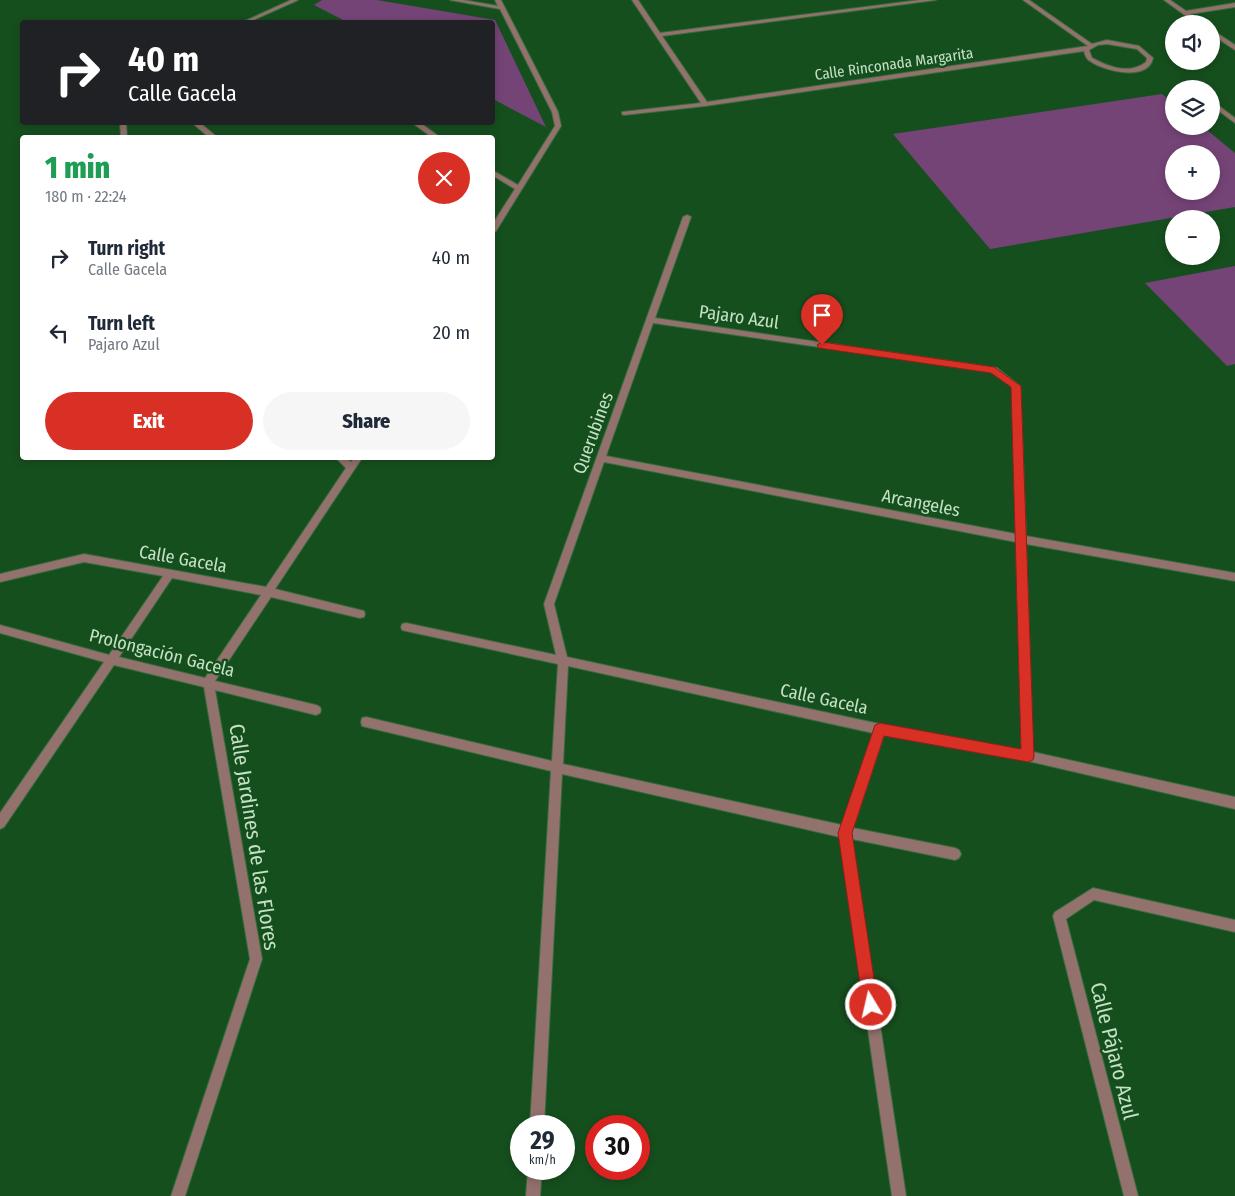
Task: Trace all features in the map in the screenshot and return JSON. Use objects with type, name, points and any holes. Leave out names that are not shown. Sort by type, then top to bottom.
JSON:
[{"type":"street","points":[[254,20],[295,0]]},
{"type":"street","points":[[453,0],[501,8]]},
{"type":"street","points":[[495,226],[558,126],[555,112],[498,0]]},
{"type":"street","points":[[635,0],[705,104]]},
{"type":"street","points":[[658,35],[933,0]]},
{"type":"street","points":[[1026,0],[1088,47]]},
{"type":"street","points":[[1167,0],[1188,15]]},
{"type":"street","points":[[1185,13],[1235,5]]},
{"type":"street","points":[[1220,37],[1235,48]]},
{"type":"street","name":"Calle Rinconada Margarita","points":[[624,113],[705,104],[1088,47],[1108,42],[1129,45],[1146,53],[1150,58],[1149,63],[1138,70],[1117,70],[1098,64],[1090,59],[1088,47]]},
{"type":"street","points":[[1220,109],[1235,121]]},
{"type":"street","points":[[198,125],[211,135]]},
{"type":"street","points":[[418,125],[434,135]]},
{"type":"street","points":[[495,174],[518,188]]},
{"type":"street","name":"Querubines","points":[[538,1115],[563,661],[549,604],[687,217]]},
{"type":"street","name":"Pajaro Azul","points":[[650,320],[994,370],[1016,386],[1028,756]]},
{"type":"street","name":"Arcangeles","points":[[601,458],[1021,539],[1235,577]]},
{"type":"street","points":[[342,460],[352,468]]},
{"type":"street","points":[[208,682],[357,460]]},
{"type":"street","name":"Calle Gacela","points":[[0,578],[84,558],[269,592],[360,614]]},
{"type":"street","points":[[0,823],[170,574]]},
{"type":"street","name":"Calle Gacela","points":[[406,627],[880,729],[1028,756],[1235,803]]},
{"type":"street","name":"Prolongación Gacela","points":[[0,629],[111,660],[208,682],[316,710]]},
{"type":"street","name":"Calle Jardines de las Flores","points":[[178,1196],[256,959],[208,682]]},
{"type":"street","points":[[366,722],[557,768],[845,833],[955,854]]},
{"type":"street","points":[[880,729],[845,833],[899,1196]]},
{"type":"street","name":"Calle Pájaro Azul","points":[[1130,1196],[1059,916],[1093,894],[1235,926]]},
{"type":"street","points":[[533,1196],[534,1180]]},
{"type":"shaded area","points":[[322,0],[377,0],[495,20],[343,20],[314,5]]},
{"type":"shaded area","points":[[495,20],[546,127],[495,100]]},
{"type":"shaded area","points":[[1162,94],[1165,96],[1165,135],[1213,135],[1235,153],[1235,207],[1218,210],[1165,210],[1165,219],[990,249],[893,134]]},
{"type":"shaded area","points":[[1235,266],[1235,364],[1227,366],[1145,283]]},
{"type":"route","points":[[822,345],[994,370],[1016,386],[1028,756],[880,729],[845,833],[871,1005]]}]
